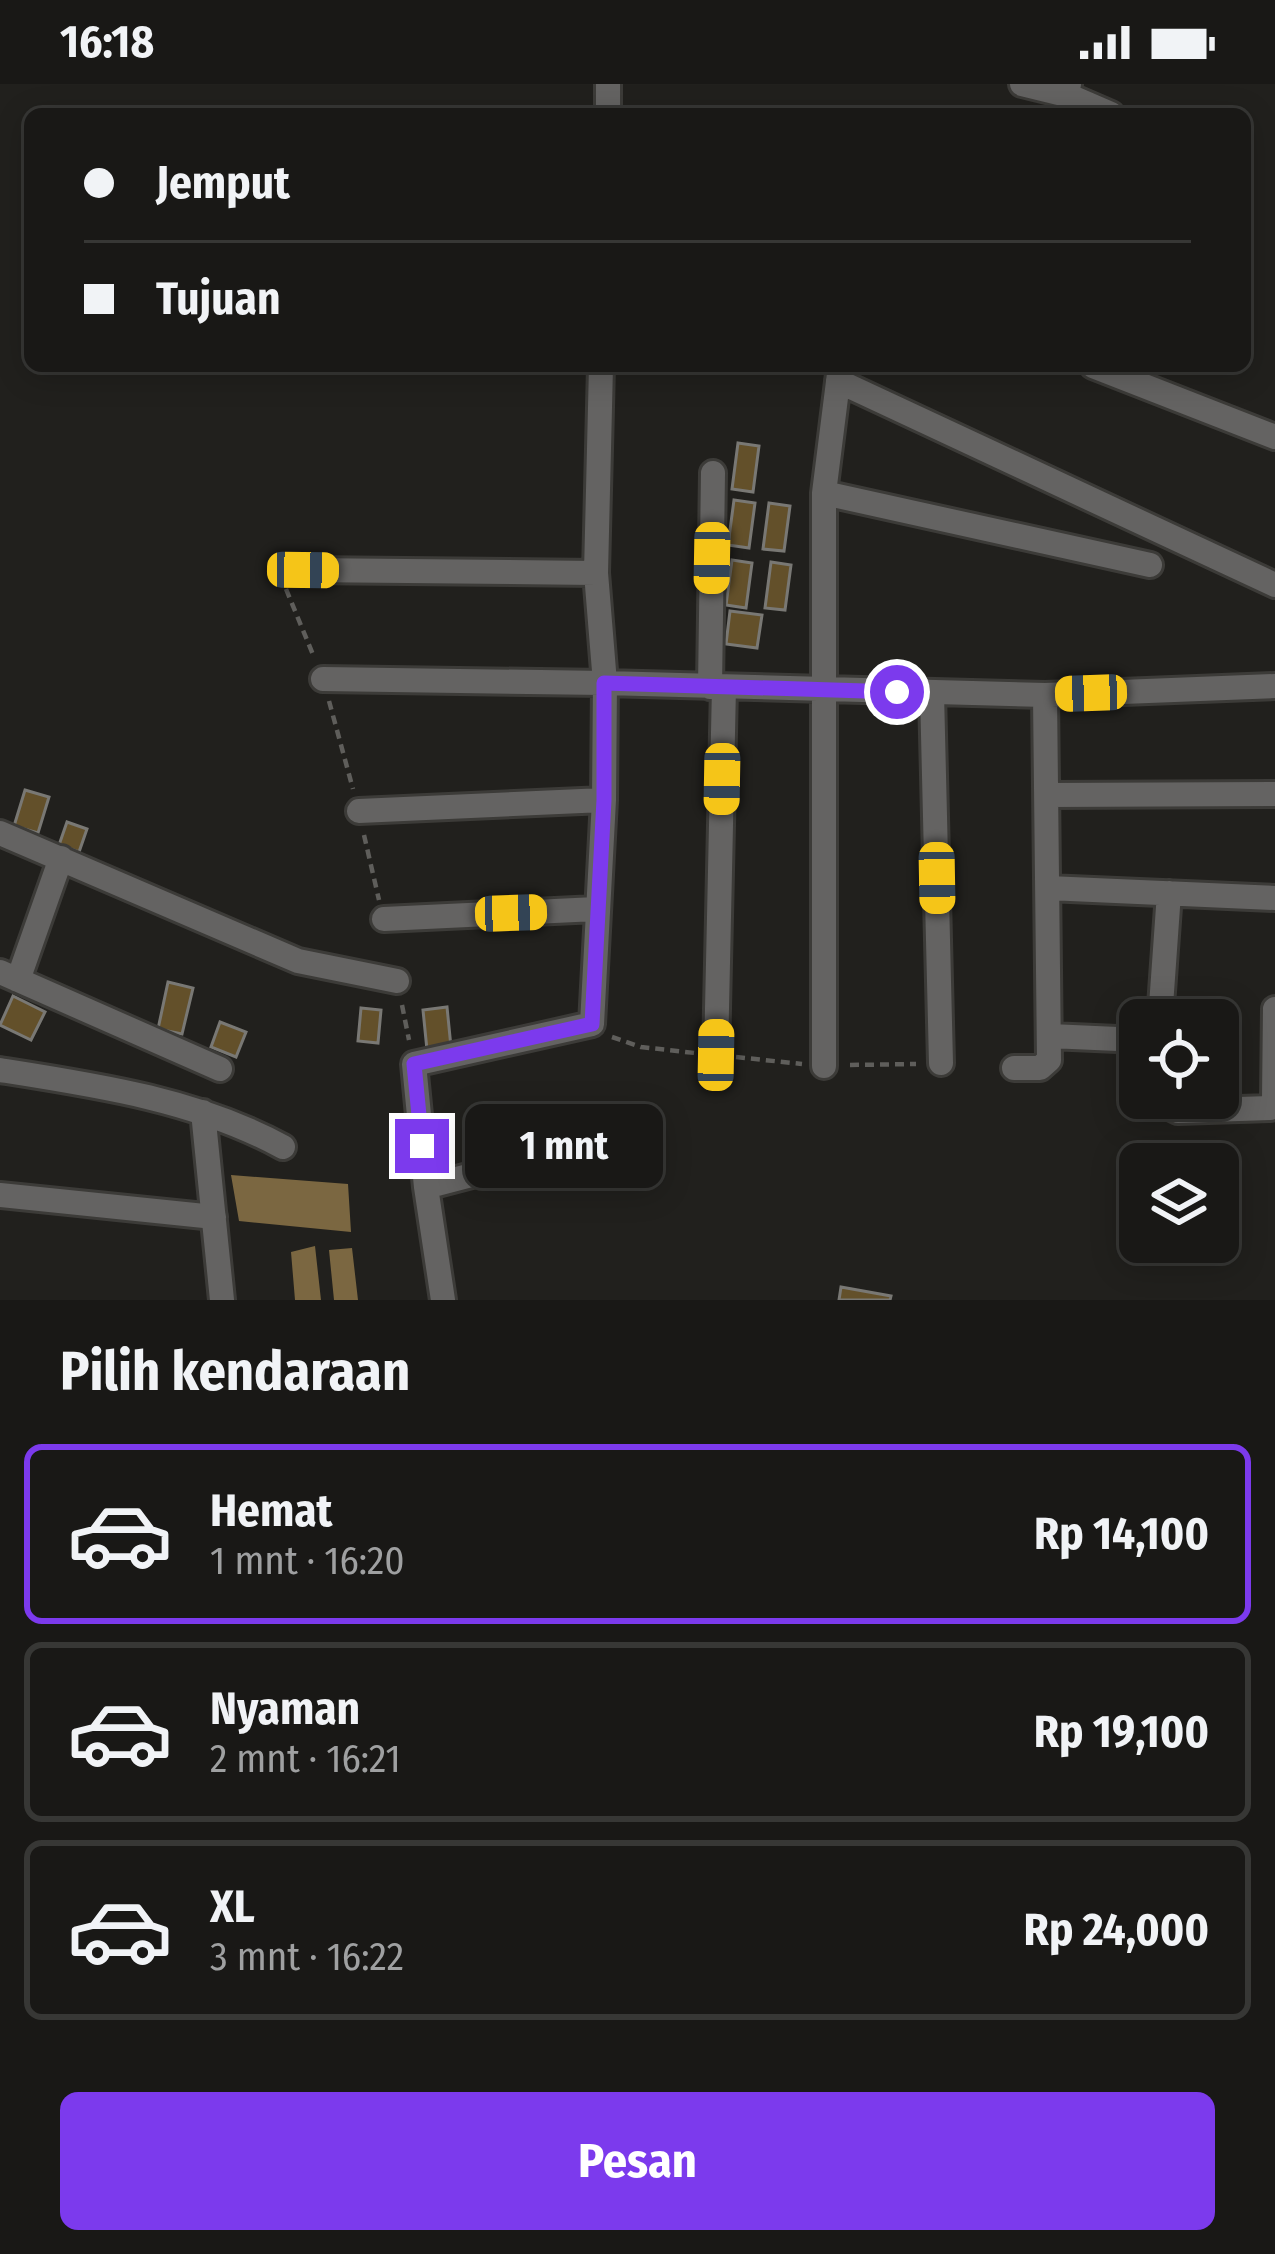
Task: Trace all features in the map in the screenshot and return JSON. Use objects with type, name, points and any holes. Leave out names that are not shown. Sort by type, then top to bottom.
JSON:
[{"type":"street","points":[[1022,84],[1068,89],[1101,108]]},
{"type":"street","points":[[443,1300],[414,1064],[592,1024],[604,800],[604,683],[596,573],[601,372]]},
{"type":"street","points":[[1108,372],[1275,437]]},
{"type":"street","points":[[824,1066],[824,493],[839,374],[1275,585]]},
{"type":"street","points":[[713,472],[716,1055]]},
{"type":"street","points":[[824,493],[1150,565]]},
{"type":"street","points":[[303,570],[596,573]]},
{"type":"street","points":[[323,679],[1045,695],[1275,686]]},
{"type":"street","points":[[932,692],[941,1063]]},
{"type":"street","points":[[1014,1068],[1044,1066],[1049,1060],[1045,695]]},
{"type":"street","points":[[1049,795],[1275,794]]},
{"type":"street","points":[[359,811],[604,800]]},
{"type":"street","points":[[0,832],[298,961],[397,981]]},
{"type":"street","points":[[61,858],[9,976],[220,1069]]},
{"type":"street","points":[[1048,888],[1275,898]]},
{"type":"street","points":[[1161,999],[1168,893]]},
{"type":"street","points":[[384,919],[596,909]]},
{"type":"street","points":[[1239,1109],[1270,1108],[1274,1099],[1275,1009]]},
{"type":"street","points":[[1050,1036],[1119,1039]]},
{"type":"street","points":[[0,1070],[88,1084],[203,1112],[246,1126],[283,1147]]},
{"type":"street","points":[[203,1112],[221,1300]]},
{"type":"street","points":[[426,1186],[563,1150]]},
{"type":"street","points":[[0,1195],[214,1217]]},
{"type":"path","points":[[824,1066],[941,1063]]},
{"type":"shaded area","points":[[231,1175],[348,1184],[351,1232],[239,1221]]},
{"type":"shaded area","points":[[315,1246],[321,1300],[295,1300],[291,1252]]},
{"type":"shaded area","points":[[352,1248],[358,1300],[334,1300],[329,1250]]},
{"type":"building","points":[[738,443],[759,446],[753,492],[732,489]]},
{"type":"building","points":[[734,500],[755,503],[749,548],[728,545]]},
{"type":"building","points":[[769,503],[790,506],[784,551],[763,549]]},
{"type":"building","points":[[732,560],[752,563],[746,608],[726,605]]},
{"type":"building","points":[[771,562],[791,565],[785,610],[765,608]]},
{"type":"building","points":[[730,611],[762,615],[757,648],[726,644]]},
{"type":"building","points":[[25,790],[49,797],[38,833],[14,826]]},
{"type":"building","points":[[67,822],[87,829],[79,852],[59,845]]},
{"type":"building","points":[[168,982],[193,988],[182,1034],[158,1029]]},
{"type":"building","points":[[13,996],[45,1012],[31,1040],[0,1025]]},
{"type":"building","points":[[447,1007],[451,1047],[427,1050],[423,1010]]},
{"type":"building","points":[[361,1008],[381,1010],[378,1043],[358,1041]]},
{"type":"building","points":[[220,1022],[246,1032],[236,1057],[211,1047]]},
{"type":"building","points":[[841,1287],[891,1296],[890,1300],[839,1300]]},
{"type":"route","points":[[422,1146],[414,1064],[592,1024],[604,800],[604,683],[897,692]]}]
